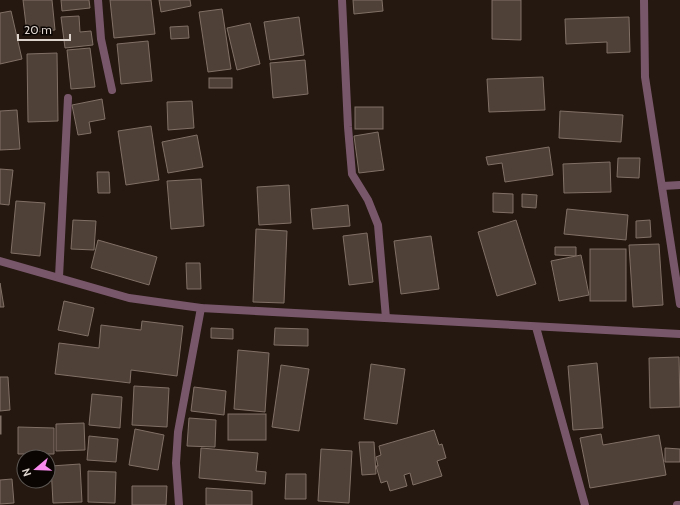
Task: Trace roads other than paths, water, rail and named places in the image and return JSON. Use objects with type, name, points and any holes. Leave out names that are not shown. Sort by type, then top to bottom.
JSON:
[{"type":"street","points":[[98,0],[101,39],[112,90]]},
{"type":"street","points":[[342,0],[348,127],[352,174],[368,200],[378,225],[386,318]]},
{"type":"street","points":[[644,0],[645,77],[680,304]]},
{"type":"street","points":[[59,277],[68,98]]},
{"type":"street","points":[[662,186],[680,185]]},
{"type":"street","points":[[0,261],[129,298],[201,308],[680,334]]},
{"type":"street","points":[[179,505],[176,463],[178,432],[201,308]]},
{"type":"street","points":[[536,327],[585,505]]}]
